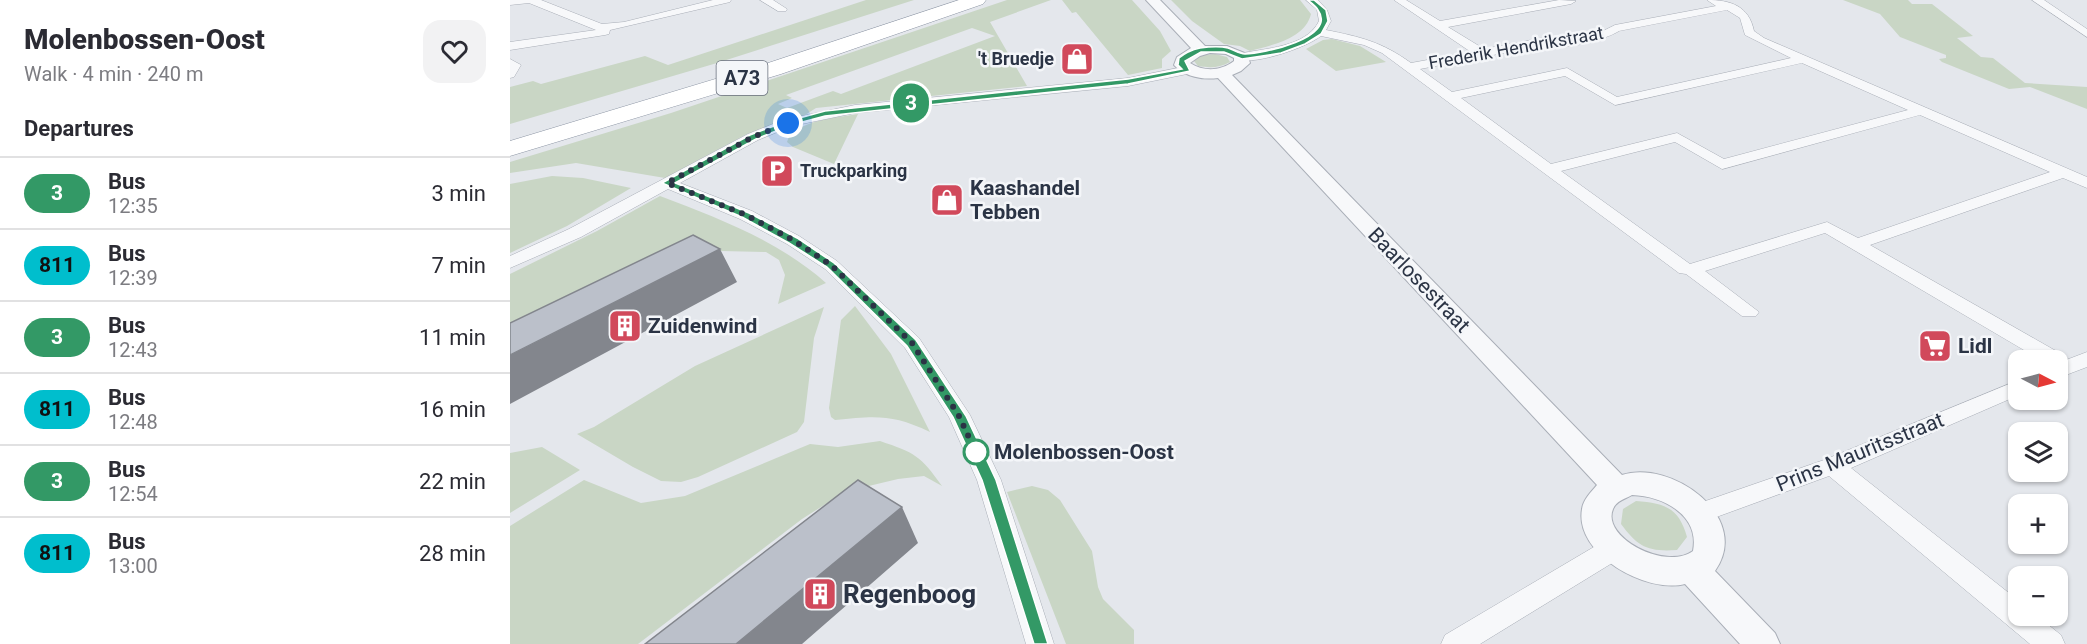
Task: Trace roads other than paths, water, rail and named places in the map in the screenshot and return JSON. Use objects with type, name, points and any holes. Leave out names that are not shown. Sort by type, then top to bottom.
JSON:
[{"type":"highway","name":"A73","points":[[510,136],[777,55],[946,0]]},
{"type":"highway","name":"A73","points":[[510,149],[762,72],[976,0]]},
{"type":"street","points":[[510,2],[530,0],[591,26],[609,28],[726,0]]},
{"type":"street","points":[[765,0],[782,9]]},
{"type":"street","points":[[1153,0],[1201,50]]},
{"type":"street","points":[[1188,70],[1182,65],[1182,60],[1189,54],[1201,50],[1226,50],[1242,57],[1281,51],[1302,43],[1319,32],[1324,21],[1323,10],[1311,0]]},
{"type":"street","points":[[1399,0],[1481,53]]},
{"type":"street","points":[[1438,25],[1571,1],[1569,0]]},
{"type":"street","points":[[1712,0],[1742,13],[1746,18],[1749,33],[2087,183]]},
{"type":"street","points":[[2037,0],[2087,34]]},
{"type":"street","name":"Frederik Hendrikstraat","points":[[1409,67],[1547,40],[1555,45],[1605,35],[1615,28],[1728,7]]},
{"type":"street","points":[[510,74],[515,65],[510,62],[515,45],[604,33],[609,28]]},
{"type":"street","points":[[1319,32],[1367,42],[1386,50],[1685,269],[1691,270],[1749,312]]},
{"type":"street","points":[[510,263],[575,233],[753,137],[788,123],[825,114],[1128,82],[1188,70],[1222,73],[1239,66],[1242,63],[1242,57]]},
{"type":"street","points":[[1449,97],[1567,72],[1615,101],[1802,58]]},
{"type":"street","name":"Baarlosestraat","points":[[1222,73],[1616,487]]},
{"type":"street","points":[[1549,169],[1677,137],[1722,164],[1922,110]]},
{"type":"street","points":[[1856,244],[2063,173]]},
{"type":"street","points":[[667,183],[746,215],[793,240],[831,265],[912,343],[959,416],[989,480],[1040,644]]},
{"type":"street","points":[[1691,270],[1827,227],[2035,350]]},
{"type":"street","points":[[2068,363],[2087,358]]},
{"type":"street","name":"Prins Mauritsstraat","points":[[1700,513],[1832,466],[2008,392]]},
{"type":"street","points":[[1832,466],[2051,644]]},
{"type":"street","points":[[1644,484],[1662,488],[1680,496],[1700,513],[1711,533],[1712,545],[1702,564],[1692,569],[1668,573],[1637,565],[1613,549],[1603,537],[1596,512],[1599,501],[1616,487],[1644,484]]},
{"type":"street","points":[[1455,644],[1613,549]]},
{"type":"street","points":[[1692,569],[1763,644]]},
{"type":"place","name":"'t Bruedje","points":[[1077,59]]},
{"type":"place","name":"Truckparking","points":[[777,171]]},
{"type":"place","name":"Kaashandel Tebben","points":[[947,200]]},
{"type":"place","name":"Zuidenwind","points":[[625,326]]},
{"type":"place","name":"Lidl","points":[[1935,346]]},
{"type":"place","name":"Molenbossen-Oost","points":[[976,452]]},
{"type":"place","name":"Regenboog","points":[[820,594]]}]
